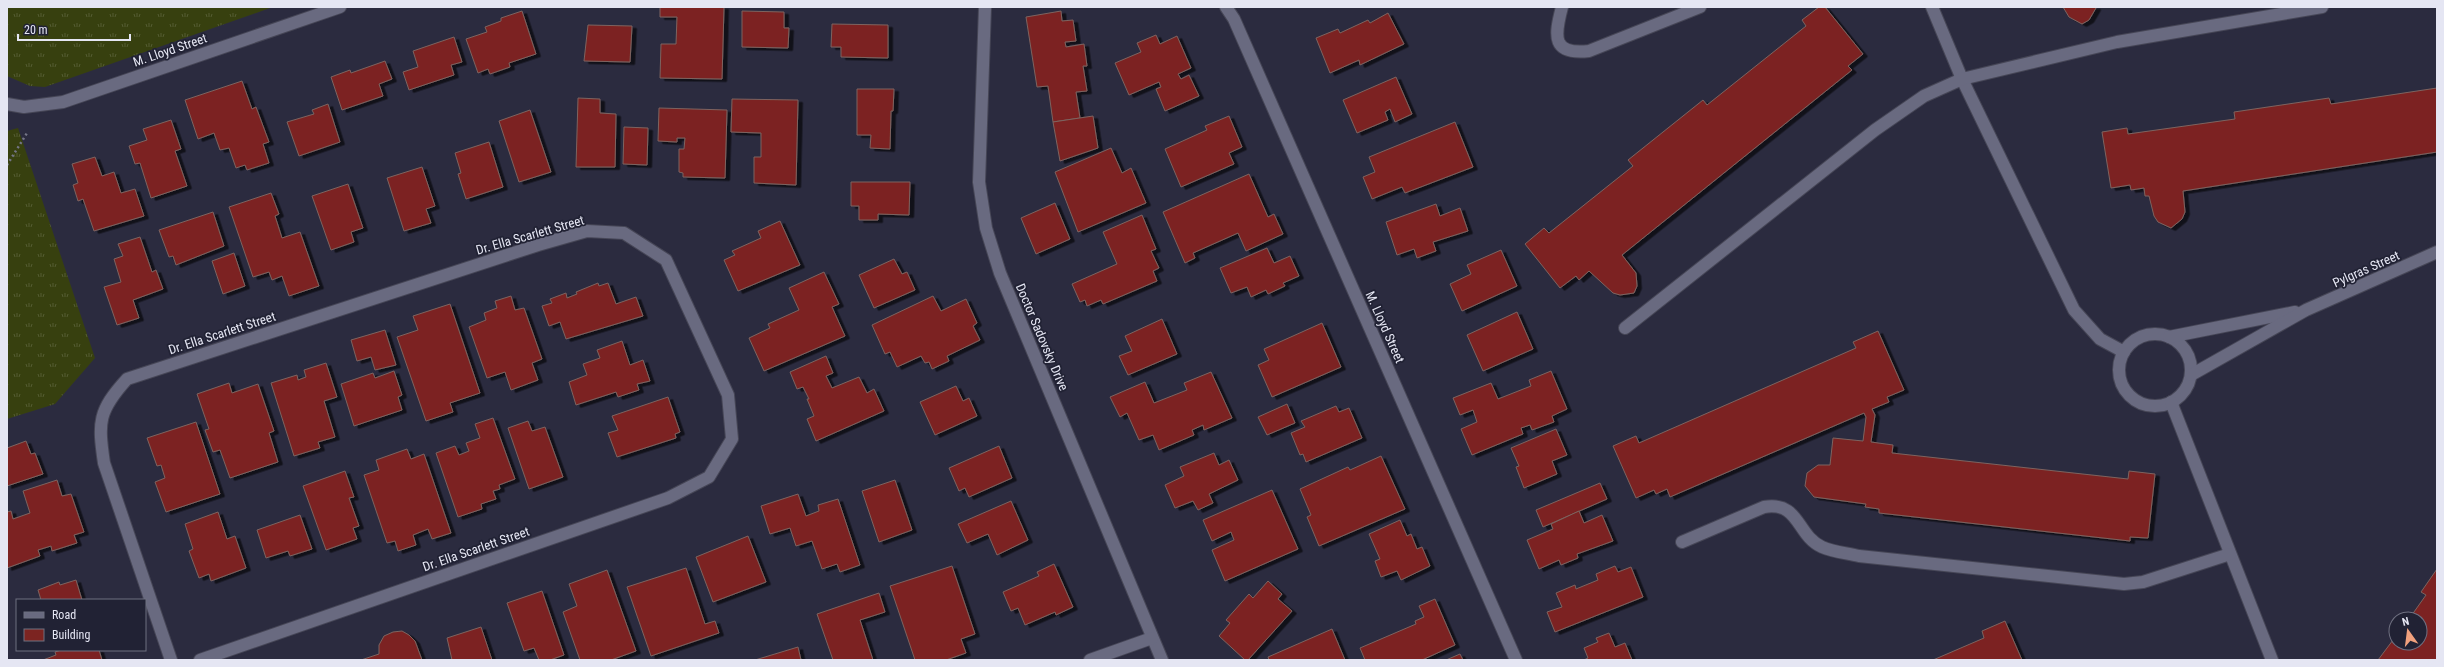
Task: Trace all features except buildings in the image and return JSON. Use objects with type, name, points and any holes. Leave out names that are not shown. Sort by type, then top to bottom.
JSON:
[{"type":"street","name":"M. Lloyd Street","points":[[7,104],[24,107],[43,106],[63,102],[340,7]]},
{"type":"street","name":"Doctor Sadovsky Drive","points":[[985,7],[979,182],[986,228],[1000,274],[1162,660]]},
{"type":"street","name":"M. Lloyd Street","points":[[1226,7],[1234,19],[1516,660]]},
{"type":"street","points":[[1562,7],[1555,31],[1560,46],[1571,53],[1590,51],[1700,7]]},
{"type":"street","points":[[1932,7],[1962,79],[2074,310],[2100,339],[2124,352]]},
{"type":"street","points":[[1625,328],[1875,130],[1924,96],[1962,79],[2117,42],[2322,7]]},
{"type":"street","name":"Dr. Ella Scarlett Street","points":[[171,660],[104,463],[99,429],[108,399],[127,379],[531,247],[587,231],[624,233],[666,260],[728,395],[732,439],[709,477],[668,498],[200,660]]},
{"type":"street","name":"Pylgras Street","points":[[2191,375],[2306,310],[2437,252]]},
{"type":"street","name":"Pylgras Street","points":[[2169,337],[2306,310]]},
{"type":"street","points":[[2148,335],[2169,337],[2179,343],[2186,352],[2191,363],[2191,375],[2184,391],[2170,402],[2160,406],[2138,402],[2129,395],[2123,385],[2120,375],[2120,363],[2124,352],[2130,344],[2148,335]]},
{"type":"street","points":[[2170,402],[2272,660]]},
{"type":"street","points":[[1682,542],[1764,507],[1777,505],[1790,512],[1811,539],[1822,547],[1858,556],[2124,584],[2143,582],[2230,554]]},
{"type":"street","points":[[1090,660],[1152,638]]},
{"type":"path","points":[[7,165],[43,106]]},
{"type":"green space","points":[[7,7],[273,7],[45,87],[30,86],[7,76]]},
{"type":"green space","points":[[18,128],[95,358],[55,404],[7,419],[7,131]]}]
